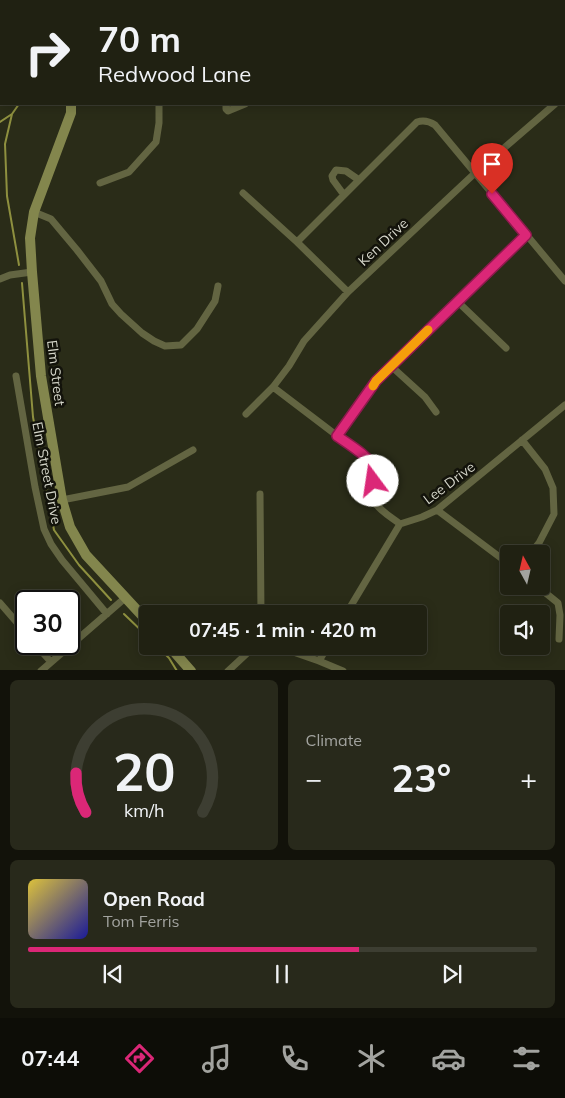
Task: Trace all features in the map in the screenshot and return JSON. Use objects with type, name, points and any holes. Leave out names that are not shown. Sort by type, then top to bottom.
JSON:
[{"type":"main road","name":"Elm Street","points":[[71,105],[71,113],[34,212],[30,238],[41,376],[62,500],[70,526],[86,555],[139,613]]},
{"type":"main road","points":[[177,655],[191,670]]},
{"type":"street","points":[[100,183],[129,172],[156,142],[159,105]]},
{"type":"street","points":[[226,105],[228,111],[243,105]]},
{"type":"street","name":"Ken Drive","points":[[246,414],[273,387],[289,366],[304,341],[348,292],[475,173],[554,105]]},
{"type":"street","points":[[297,242],[416,122],[427,121],[435,125],[565,281]]},
{"type":"street","points":[[344,195],[333,180],[332,176],[336,170],[346,171],[359,180]]},
{"type":"street","points":[[243,193],[348,292]]},
{"type":"street","points":[[34,212],[51,219],[101,281],[112,304],[120,314],[142,333],[165,346],[181,344],[197,329],[215,301],[218,286]]},
{"type":"street","points":[[337,436],[376,381],[526,235]]},
{"type":"street","points":[[0,279],[10,275],[32,272]]},
{"type":"street","points":[[458,302],[506,348]]},
{"type":"street","points":[[392,366],[425,397],[436,412]]},
{"type":"street","name":"Elm Street Drive","points":[[16,376],[44,528],[51,544],[62,560],[107,614]]},
{"type":"street","points":[[273,387],[369,460],[374,466],[375,474],[371,491],[372,498],[400,524],[351,605]]},
{"type":"street","name":"Lee Drive","points":[[400,524],[437,510],[565,405]]},
{"type":"street","points":[[522,440],[544,469],[553,488],[554,514],[537,545]]},
{"type":"street","points":[[62,500],[128,487],[193,450]]},
{"type":"street","points":[[260,494],[261,605]]},
{"type":"street","points":[[437,510],[500,557]]},
{"type":"street","points":[[548,595],[558,603],[560,614],[559,639]]},
{"type":"street","points":[[41,670],[125,598]]},
{"type":"street","points":[[0,603],[15,620]]},
{"type":"street","points":[[45,655],[51,662]]},
{"type":"street","points":[[228,670],[245,655]]},
{"type":"street","points":[[302,655],[343,670]]},
{"type":"street","points":[[319,661],[323,655]]},
{"type":"waterway","points":[[0,122],[12,114],[18,105]]},
{"type":"waterway","points":[[12,114],[5,144],[7,196],[19,265]]},
{"type":"waterway","points":[[22,283],[33,417],[54,530],[79,565],[111,600]]},
{"type":"waterway","points":[[124,614],[139,628]]},
{"type":"waterway","points":[[166,655],[176,670]]},
{"type":"slow traffic","points":[[373,386],[428,330]]},
{"type":"route","points":[[373,481],[375,474],[374,466],[369,460],[337,436],[376,381],[526,235],[492,194]]}]
